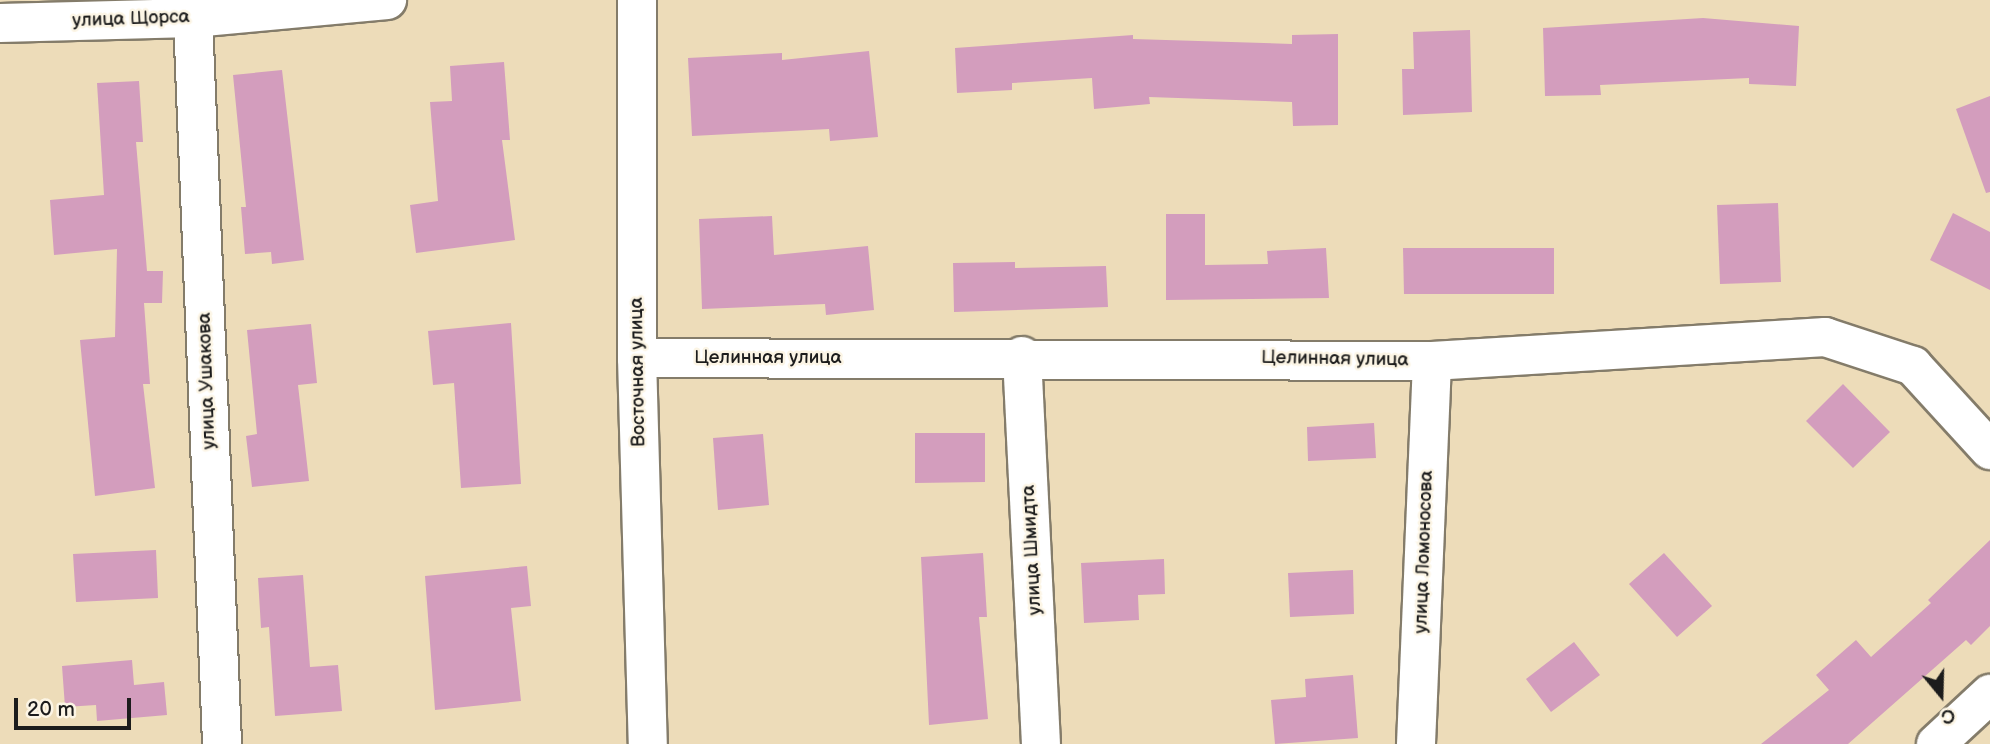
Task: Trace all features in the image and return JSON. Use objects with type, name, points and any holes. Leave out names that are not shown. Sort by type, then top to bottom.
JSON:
[{"type":"street","name":"улица Щорса","points":[[0,23],[193,18],[387,0]]},
{"type":"street","name":"Восточная улица","points":[[637,0],[637,358],[648,744]]},
{"type":"street","name":"улица Ушакова","points":[[193,18],[222,744]]},
{"type":"street","name":"Целинная улица","points":[[637,358],[1022,356],[1432,360],[1825,337],[1913,366],[1990,450]]},
{"type":"street","name":"улица Шмидта","points":[[1022,356],[1041,744]]},
{"type":"street","name":"улица Ломоносова","points":[[1416,744],[1432,360]]},
{"type":"street","points":[[1936,744],[1990,694]]},
{"type":"building","points":[[1703,18],[1799,26],[1796,86],[1749,84],[1749,78],[1600,85],[1601,95],[1545,96],[1543,28]]},
{"type":"building","points":[[1470,30],[1472,112],[1403,115],[1402,69],[1414,69],[1413,32]]},
{"type":"building","points":[[1338,34],[1338,125],[1293,126],[1292,102],[1149,97],[1150,104],[1094,109],[1092,78],[1012,83],[1012,90],[957,93],[955,48],[1133,35],[1133,39],[1292,44],[1292,35]]},
{"type":"building","points":[[869,51],[878,137],[830,141],[829,129],[692,136],[688,58],[782,53],[782,60]]},
{"type":"building","points":[[504,62],[510,140],[502,140],[515,240],[416,253],[410,205],[438,201],[430,102],[452,101],[450,66]]},
{"type":"building","points":[[282,70],[304,260],[272,264],[271,252],[245,254],[241,207],[246,207],[233,75]]},
{"type":"building","points":[[139,81],[143,142],[136,142],[147,271],[163,271],[162,303],[144,303],[150,384],[143,384],[155,488],[95,496],[80,340],[115,337],[117,249],[54,255],[50,200],[104,195],[97,83]]},
{"type":"building","points":[[1990,96],[1990,192],[1986,193],[1956,109]]},
{"type":"building","points":[[1778,203],[1781,282],[1720,284],[1717,205]]},
{"type":"building","points":[[1953,213],[1990,232],[1990,290],[1930,260]]},
{"type":"building","points":[[1166,214],[1205,214],[1205,265],[1268,264],[1267,251],[1326,248],[1329,298],[1166,300]]},
{"type":"building","points":[[772,216],[774,255],[868,246],[874,310],[826,315],[825,304],[702,309],[699,219]]},
{"type":"building","points":[[1403,248],[1554,248],[1554,294],[1404,294]]},
{"type":"building","points":[[1015,262],[1015,268],[1106,266],[1108,307],[954,312],[953,263]]},
{"type":"building","points":[[511,323],[521,484],[461,488],[454,383],[433,385],[428,331]]},
{"type":"building","points":[[311,324],[317,383],[298,385],[309,481],[252,487],[246,436],[257,434],[247,330]]},
{"type":"building","points":[[1843,384],[1890,432],[1853,468],[1806,421]]},
{"type":"building","points":[[1374,423],[1376,458],[1308,461],[1307,427]]},
{"type":"building","points":[[915,433],[985,433],[985,482],[915,483]]},
{"type":"building","points":[[763,434],[769,505],[718,510],[713,438]]},
{"type":"building","points":[[1990,540],[1990,626],[1971,645],[1966,640],[1848,744],[1761,744],[1829,690],[1816,675],[1856,640],[1871,657],[1931,603],[1928,600]]},
{"type":"building","points":[[156,550],[158,598],[76,602],[73,554]]},
{"type":"building","points":[[983,553],[987,617],[979,617],[988,719],[929,725],[921,557]]},
{"type":"building","points":[[1664,553],[1712,606],[1677,637],[1629,584]]},
{"type":"building","points":[[1164,559],[1165,594],[1138,595],[1139,620],[1084,623],[1081,563]]},
{"type":"building","points":[[527,566],[531,606],[511,608],[521,701],[435,710],[425,576]]},
{"type":"building","points":[[1353,570],[1354,614],[1290,617],[1288,573]]},
{"type":"building","points":[[303,575],[310,667],[338,665],[342,711],[275,716],[269,627],[261,628],[258,578]]},
{"type":"building","points":[[1574,642],[1600,675],[1551,712],[1526,679]]},
{"type":"building","points":[[132,660],[134,685],[164,682],[167,715],[97,721],[96,705],[65,707],[62,666]]},
{"type":"building","points":[[1353,675],[1358,738],[1275,744],[1271,700],[1306,697],[1305,679]]}]
